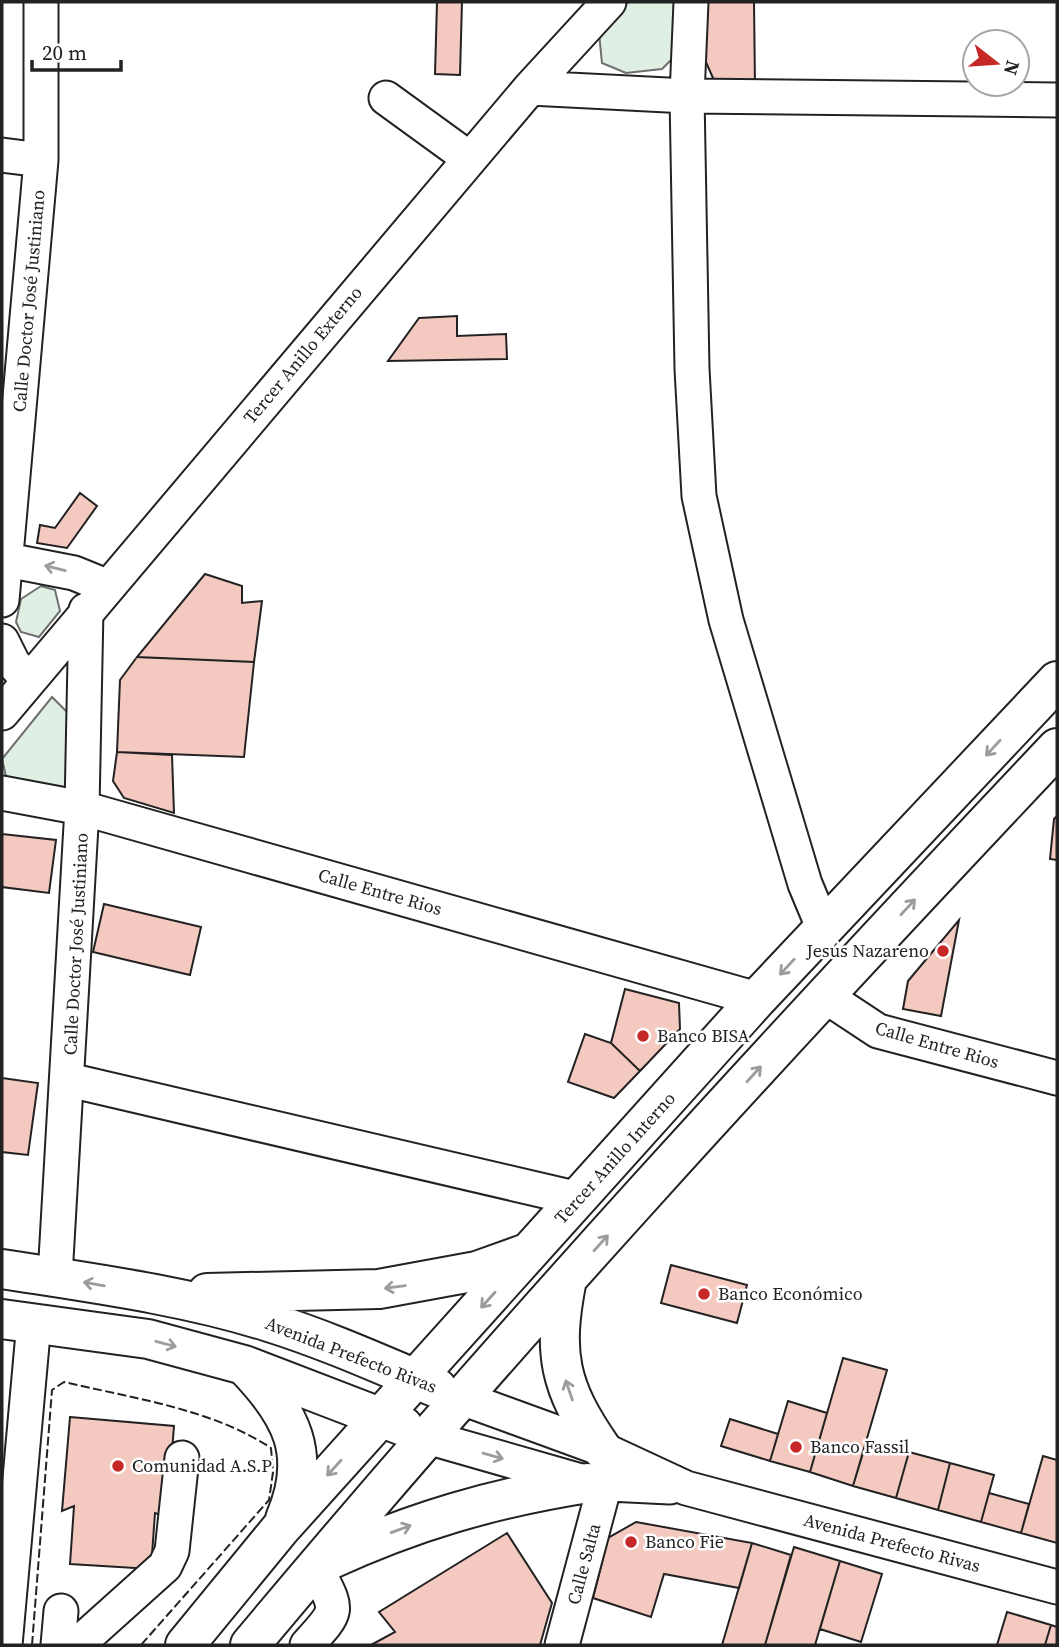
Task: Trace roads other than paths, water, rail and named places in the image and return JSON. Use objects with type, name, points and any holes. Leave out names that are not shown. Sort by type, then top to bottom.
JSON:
[{"type":"main road","name":"Tercer Anillo Interno","points":[[185,1645],[281,1528],[380,1416],[416,1380],[757,999],[1057,681]]},
{"type":"main road","points":[[1001,808],[1040,741],[1033,724],[1023,716]]},
{"type":"main road","points":[[250,1645],[427,1437],[568,1279],[824,996],[1057,748]]},
{"type":"main road","points":[[153,1294],[379,1289],[477,1270],[532,1251]]},
{"type":"main road","name":"Avenida Prefecto Rivas","points":[[2,1269],[153,1294],[267,1321],[326,1342],[462,1398]]},
{"type":"main road","points":[[316,1567],[381,1536],[448,1512],[598,1472],[561,1369],[558,1324],[568,1279]]},
{"type":"main road","name":"Avenida Prefecto Rivas","points":[[18,1320],[148,1339],[244,1365],[380,1416],[427,1437]]},
{"type":"main road","points":[[244,1365],[273,1395],[291,1425],[298,1459],[295,1495],[281,1528]]},
{"type":"street","name":"Calle Doctor José Justiniano","points":[[2,600],[41,160],[41,2]]},
{"type":"street","name":"Tercer Anillo Externo","points":[[2,713],[96,598],[530,88],[609,2]]},
{"type":"street","points":[[691,2],[687,96],[692,369],[699,496],[726,620],[805,884],[823,928]]},
{"type":"street","points":[[530,88],[687,96],[1057,100]]},
{"type":"street","points":[[386,98],[470,159]]},
{"type":"street","points":[[2,155],[41,160]]},
{"type":"street","points":[[4,560],[74,572],[96,598]]},
{"type":"street","name":"Calle Doctor José Justiniano","points":[[55,1278],[96,598]]},
{"type":"street","points":[[2,641],[13,663],[29,681]]},
{"type":"street","name":"Calle Entre Rios","points":[[2,793],[82,808],[757,999]]},
{"type":"street","name":"Calle Entre Rios","points":[[824,996],[878,1031],[1057,1078]]},
{"type":"street","points":[[69,1080],[579,1199]]},
{"type":"street","points":[[5,1645],[18,1320]]},
{"type":"street","name":"Avenida Prefecto Rivas","points":[[462,1398],[598,1472]]},
{"type":"street","name":"Avenida Prefecto Rivas","points":[[427,1437],[686,1488],[1057,1587]]},
{"type":"street","points":[[61,1611],[74,1645],[164,1566],[173,1551],[182,1458]]},
{"type":"street","name":"Calle Salta","points":[[562,1645],[598,1472]]},
{"type":"street","points":[[307,1645],[334,1611],[334,1604],[316,1567]]},
{"type":"place","name":"Jesús Nazareno","points":[[943,951]]},
{"type":"place","name":"Banco BISA","points":[[643,1036]]},
{"type":"place","name":"Banco Económico","points":[[704,1294]]},
{"type":"place","name":"Banco Fassil","points":[[796,1447]]},
{"type":"place","name":"Comunidad A.S.P","points":[[118,1466]]},
{"type":"place","name":"Banco Fie","points":[[631,1542]]}]
